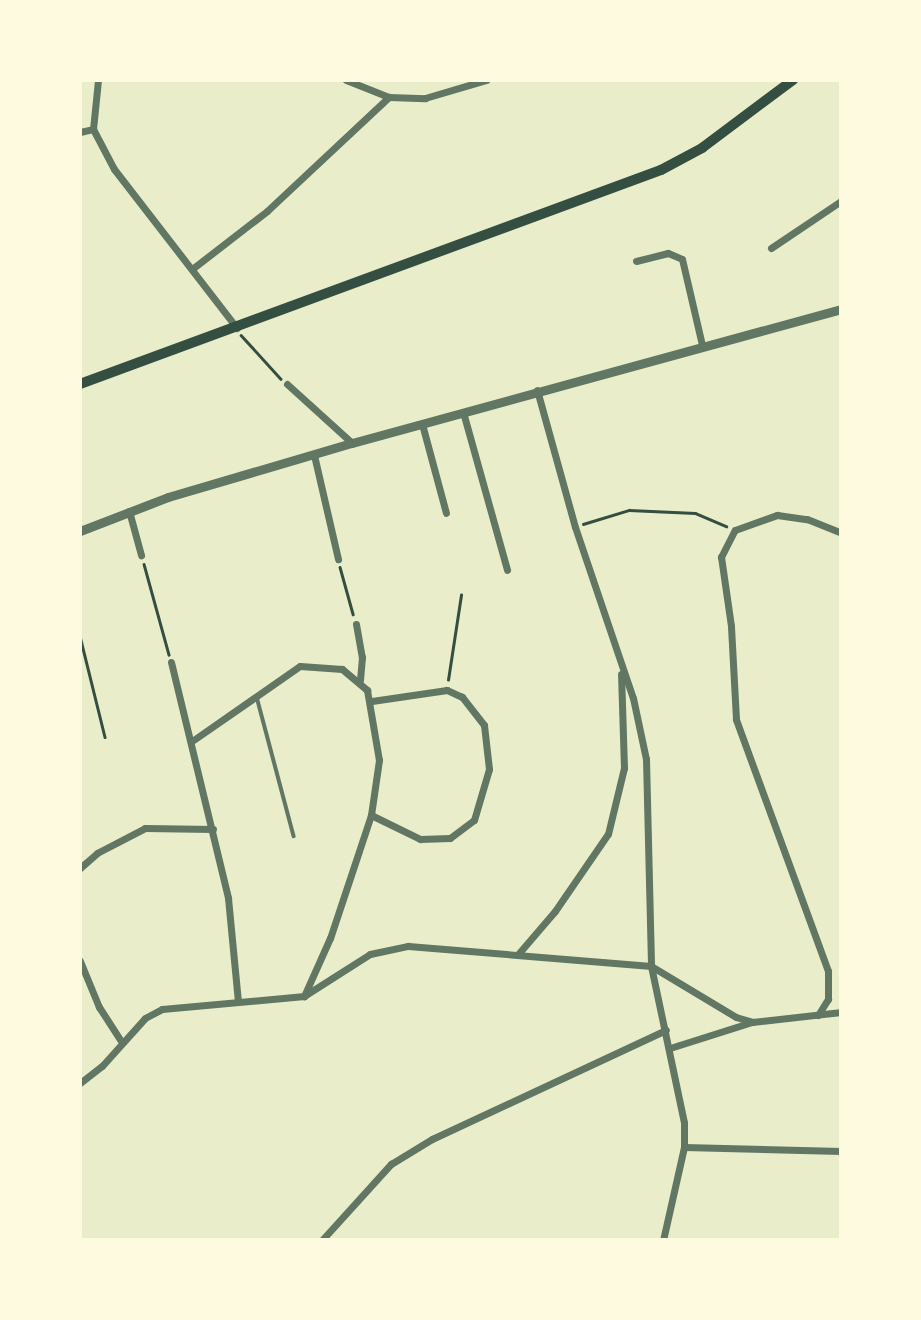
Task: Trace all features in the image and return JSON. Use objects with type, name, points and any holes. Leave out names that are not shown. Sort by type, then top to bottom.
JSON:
[{"type":"main road","points":[[80,384],[237,329],[662,170],[702,148],[793,80]]},
{"type":"street","points":[[98,80],[93,130],[144,211],[237,329]]},
{"type":"street","points":[[345,80],[389,97],[425,98],[486,80]]},
{"type":"street","points":[[192,269],[267,211],[389,97]]},
{"type":"street","points":[[80,132],[93,130]]},
{"type":"street","points":[[771,248],[841,201]]},
{"type":"street","points":[[636,261],[668,253],[682,259],[702,345]]},
{"type":"street","points":[[80,531],[129,510],[352,443],[537,390],[841,309]]},
{"type":"street","points":[[287,384],[352,443]]},
{"type":"street","points":[[537,390],[575,527],[621,665],[646,759],[651,967],[682,1104],[684,1147],[663,1240]]},
{"type":"street","points":[[463,412],[507,570]]},
{"type":"street","points":[[422,424],[446,513]]},
{"type":"street","points":[[314,455],[338,559]]},
{"type":"street","points":[[129,510],[141,555]]},
{"type":"street","points":[[818,1015],[828,999],[828,971],[734,706],[731,626],[720,557],[735,530],[756,520],[791,515],[841,533]]},
{"type":"street","points":[[356,624],[362,657],[360,680]]},
{"type":"street","points":[[171,662],[213,829],[233,930],[238,1001]]},
{"type":"street","points":[[519,953],[555,911],[608,834],[624,768],[621,665]]},
{"type":"street","points":[[192,741],[300,666],[342,669],[360,680],[372,701],[379,760],[371,815],[330,938],[303,996]]},
{"type":"street","points":[[371,815],[398,831],[435,840],[450,838],[474,820],[489,769],[489,748],[473,706],[447,690],[372,701]]},
{"type":"street","points":[[80,868],[97,853],[145,828],[213,829]]},
{"type":"street","points":[[80,1083],[102,1066],[121,1041],[162,1009],[303,996],[354,962],[390,949],[519,953],[651,967],[736,1017],[752,1021]]},
{"type":"street","points":[[80,961],[99,1007],[121,1041]]},
{"type":"street","points":[[670,1048],[752,1021],[841,1012]]},
{"type":"street","points":[[322,1240],[391,1164],[432,1139],[666,1030]]},
{"type":"street","points":[[684,1147],[841,1151]]},
{"type":"lane","points":[[257,695],[294,836]]},
{"type":"path","points":[[237,329],[255,356],[287,384]]},
{"type":"path","points":[[575,527],[629,510],[695,513],[735,530]]},
{"type":"path","points":[[141,555],[171,662]]},
{"type":"path","points":[[338,559],[356,624]]},
{"type":"path","points":[[447,690],[461,595]]},
{"type":"path","points":[[80,636],[105,737]]}]
